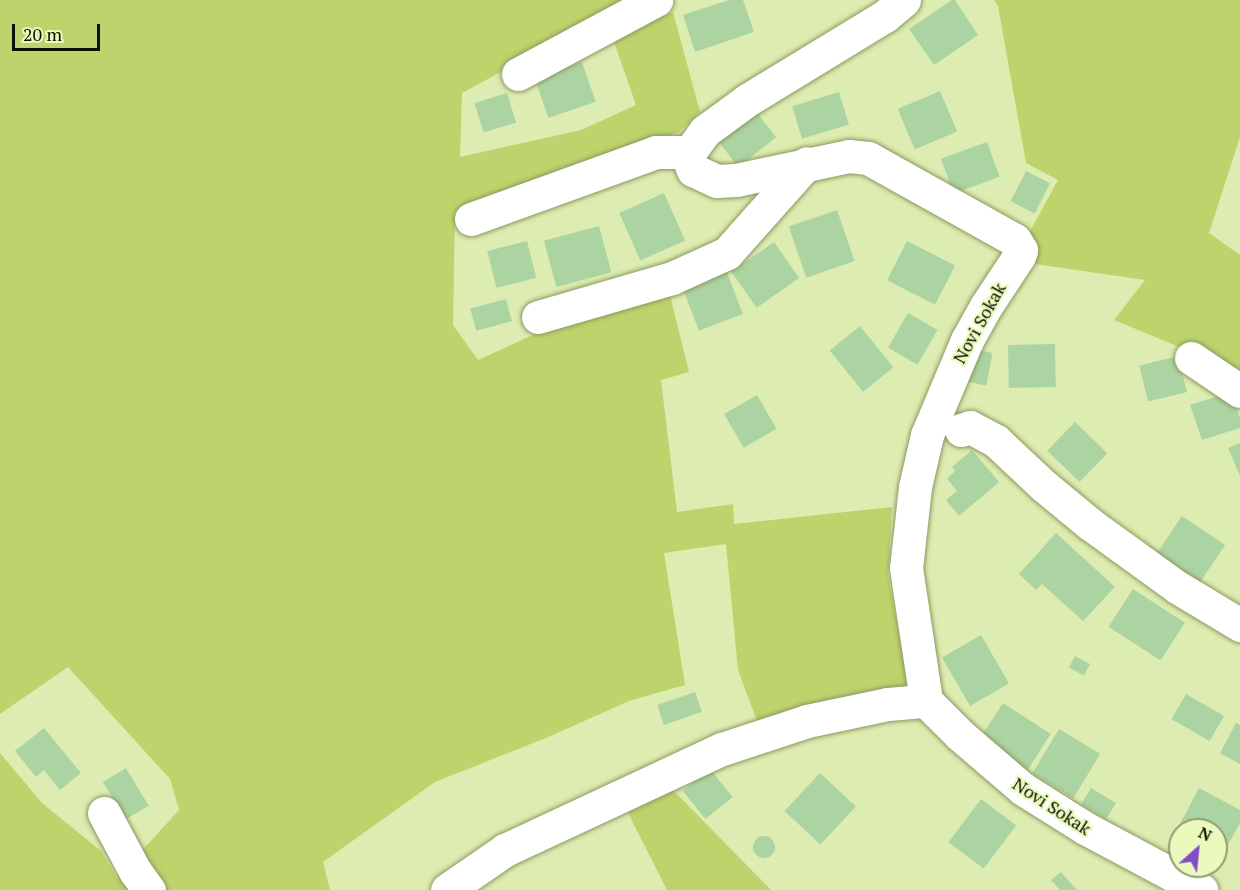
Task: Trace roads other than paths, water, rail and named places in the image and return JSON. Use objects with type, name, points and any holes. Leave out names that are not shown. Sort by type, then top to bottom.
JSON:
[{"type":"street","points":[[518,74],[656,0]]},
{"type":"street","points":[[471,219],[656,152],[690,152],[705,131],[746,101],[885,16],[904,0]]},
{"type":"street","name":"Novi Sokak","points":[[690,152],[689,160],[693,170],[717,180],[736,180],[807,163],[849,156],[867,158],[1008,234],[1021,250],[986,306],[956,365],[927,435],[915,487],[906,568],[926,701],[960,735],[1023,789],[1085,828],[1200,890]]},
{"type":"street","points":[[538,317],[672,278],[727,253],[807,163]]},
{"type":"street","points":[[1191,358],[1240,391]]},
{"type":"street","points":[[961,430],[970,427],[996,441],[1044,486],[1090,524],[1177,587],[1240,625]]},
{"type":"street","points":[[447,890],[505,850],[722,749],[807,721],[888,704],[926,701]]},
{"type":"street","points":[[104,813],[135,871],[149,890]]}]
